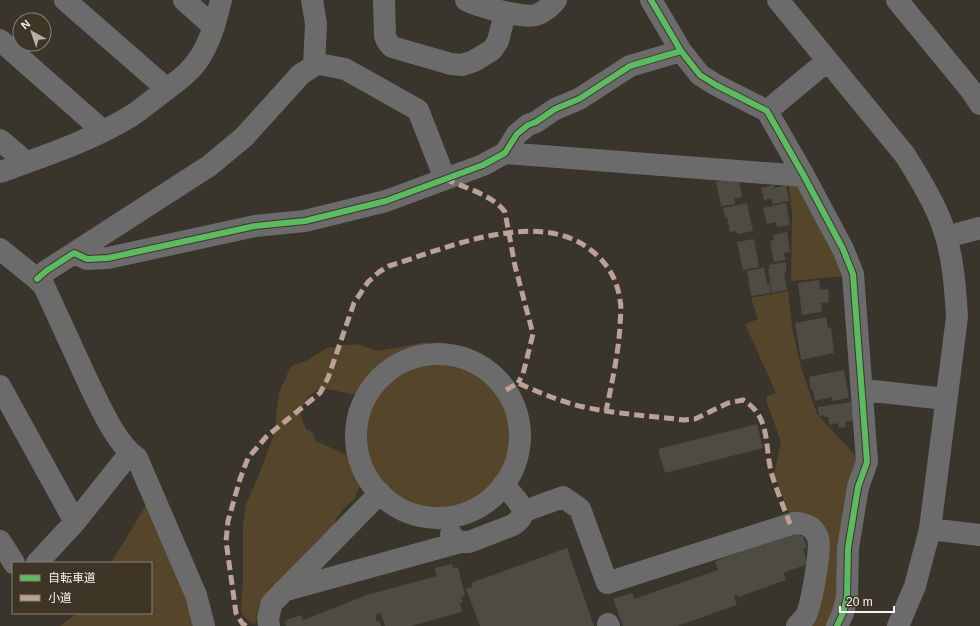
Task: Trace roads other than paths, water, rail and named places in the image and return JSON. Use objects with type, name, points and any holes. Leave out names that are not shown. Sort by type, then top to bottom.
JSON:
[{"type":"street","points":[[65,0],[166,89]]},
{"type":"street","points":[[184,0],[214,27]]},
{"type":"street","points":[[0,172],[65,149],[132,116],[190,70],[200,57],[214,27],[221,0]]},
{"type":"street","points":[[37,279],[46,271],[209,166],[244,137],[301,74],[314,66],[316,24],[312,0]]},
{"type":"street","points":[[384,0],[385,36],[392,47],[456,65],[462,65],[474,61],[492,50],[498,41],[506,13]]},
{"type":"street","points":[[466,0],[506,13],[532,8],[548,10],[556,0]]},
{"type":"street","points":[[651,0],[681,51],[700,75],[766,111],[804,176],[843,249],[853,274],[854,307],[863,390],[868,462],[858,487],[848,548],[847,597],[843,613],[837,626]]},
{"type":"street","points":[[778,0],[905,156],[922,182],[938,212],[952,262],[957,317],[930,529],[915,586],[898,626]]},
{"type":"street","points":[[897,0],[980,104]]},
{"type":"street","points":[[0,40],[103,131]]},
{"type":"street","points":[[74,253],[87,259],[108,258],[255,226],[305,221],[386,201],[483,165],[505,153],[516,134],[555,109],[579,100],[630,66],[681,51]]},
{"type":"street","points":[[766,111],[827,61]]},
{"type":"street","points":[[314,63],[345,69],[418,110],[445,179]]},
{"type":"street","points":[[0,140],[26,162]]},
{"type":"street","points":[[505,153],[804,176]]},
{"type":"street","points":[[946,237],[980,228]]},
{"type":"street","points":[[0,249],[44,286],[98,401],[120,441],[130,453],[137,458],[196,595],[204,626]]},
{"type":"street","points":[[447,354],[472,361],[494,375],[510,396],[519,420],[520,446],[513,471],[503,485],[497,494],[473,511],[446,518],[418,516],[391,505],[371,485],[359,459],[356,431],[363,403],[376,382],[397,365],[421,356],[447,354]]},
{"type":"street","points":[[0,386],[75,522]]},
{"type":"street","points":[[863,390],[946,399]]},
{"type":"street","points":[[38,562],[75,522],[130,453]]},
{"type":"street","points":[[283,592],[461,542],[469,542],[514,526],[522,515],[522,512],[518,501],[503,485]]},
{"type":"street","points":[[269,626],[268,618],[272,603],[380,493]]},
{"type":"street","points":[[522,512],[563,497],[580,509],[607,583],[794,523],[803,523],[811,527],[818,538],[820,548],[806,616],[796,626]]},
{"type":"street","points":[[446,518],[452,537],[461,542]]},
{"type":"street","points":[[930,529],[980,535]]},
{"type":"street","points":[[0,541],[13,562]]}]
